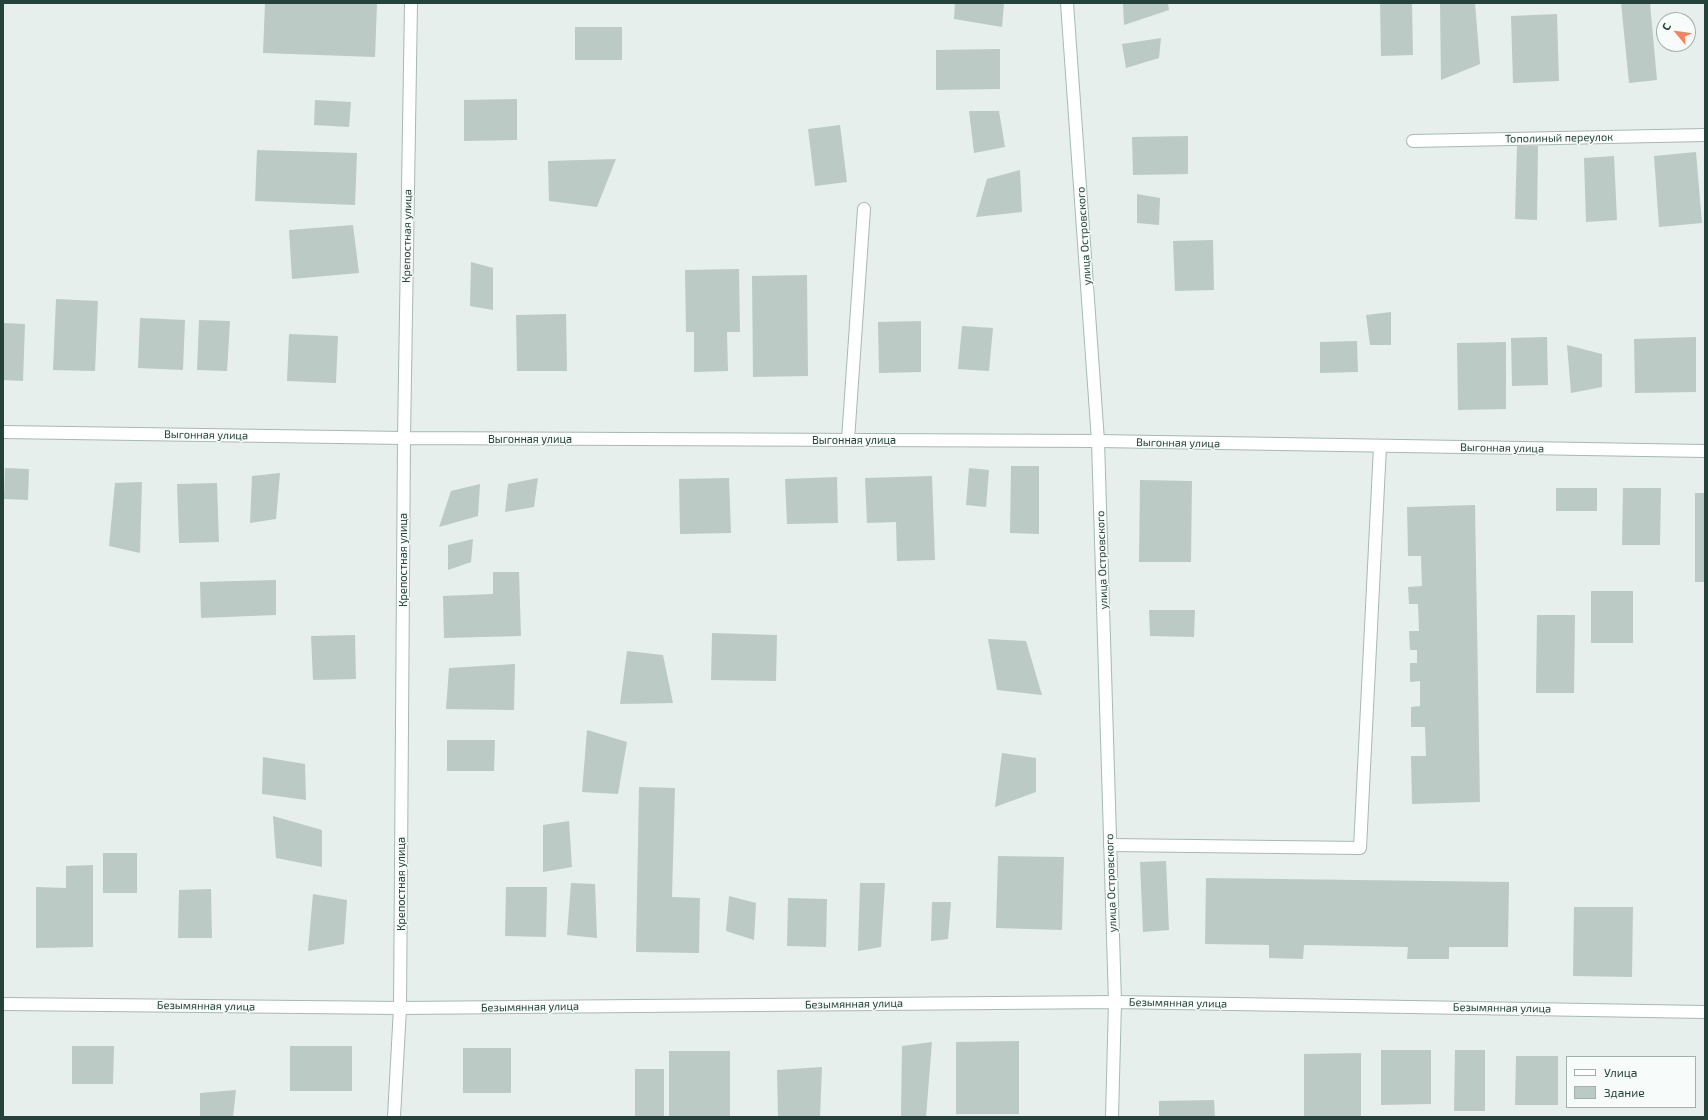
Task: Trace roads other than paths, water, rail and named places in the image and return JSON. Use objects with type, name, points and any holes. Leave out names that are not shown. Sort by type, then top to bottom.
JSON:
[{"type":"street","name":"Крепостная улица","points":[[394,1117],[400,1008],[404,438],[411,3]]},
{"type":"street","name":"улица Островского","points":[[1067,3],[1098,442],[1115,1002],[1112,1117]]},
{"type":"street","name":"Тополиный переулок","points":[[1413,141],[1705,135]]},
{"type":"street","points":[[848,440],[864,209]]},
{"type":"street","name":"Выгонная улица","points":[[3,432],[404,438],[1098,442],[1705,451]]},
{"type":"street","points":[[1110,845],[1360,848],[1380,446]]},
{"type":"street","name":"Безымянная улица","points":[[3,1004],[400,1008],[1115,1002],[1705,1012]]}]
